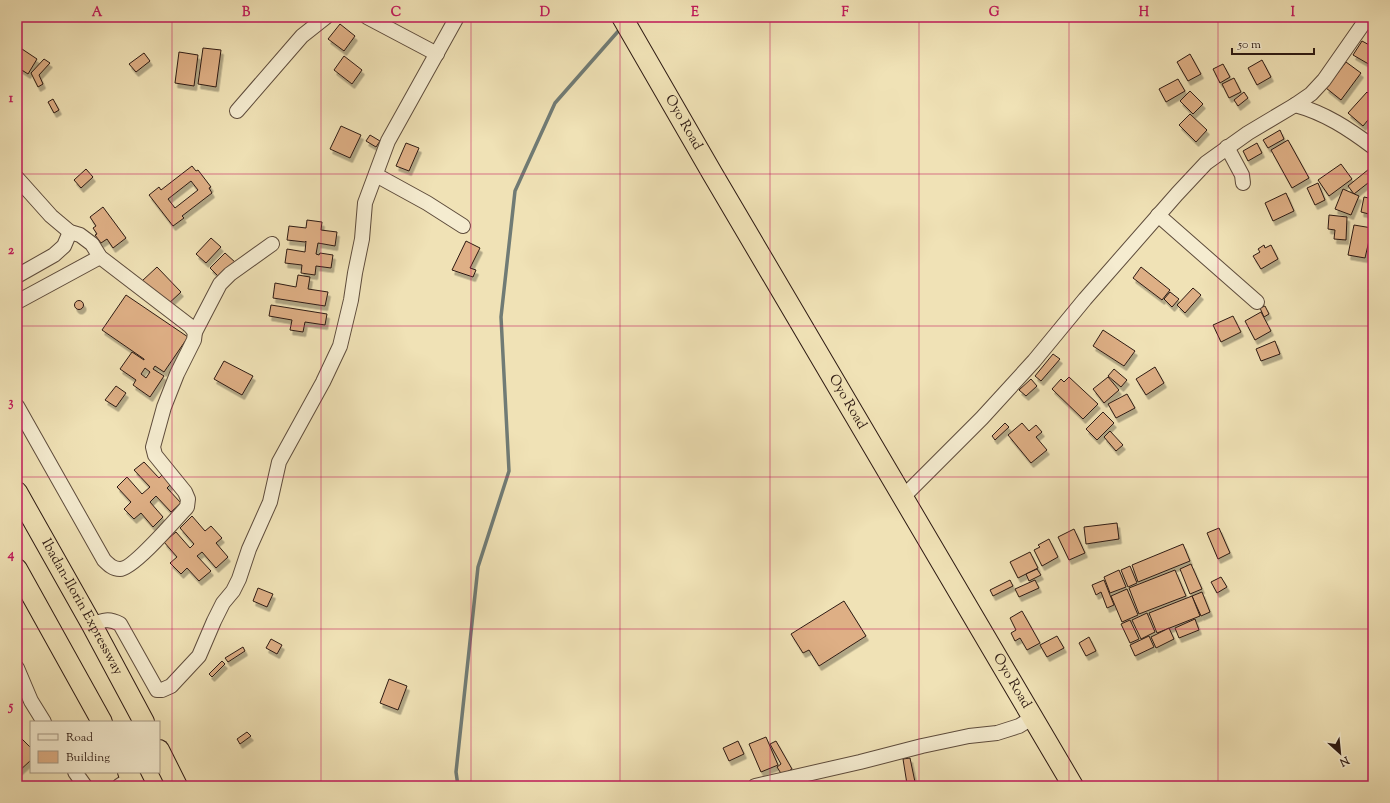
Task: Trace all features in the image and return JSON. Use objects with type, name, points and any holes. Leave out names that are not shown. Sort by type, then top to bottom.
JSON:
[{"type":"highway","name":"Oyo Road","points":[[622,17],[712,173],[1073,786]]},
{"type":"highway","name":"Ibadan-Ilorin Expressway","points":[[17,492],[92,625],[143,721]]},
{"type":"highway","points":[[17,569],[101,721]]},
{"type":"highway","points":[[160,752],[178,786]]},
{"type":"street","points":[[237,111],[302,36],[326,17]]},
{"type":"street","points":[[367,17],[437,54]]},
{"type":"street","points":[[92,625],[105,619],[114,620],[120,624],[157,690],[162,690],[171,686],[199,656],[214,621],[239,579],[249,550],[270,502],[280,462],[323,382],[340,346],[351,300],[362,239],[365,203],[388,141],[458,17]]},
{"type":"street","points":[[903,497],[982,418],[1034,361],[1085,299],[1158,215],[1206,163],[1227,146],[1311,94],[1324,80],[1368,17]]},
{"type":"street","points":[[1295,105],[1320,113],[1348,129],[1373,147]]},
{"type":"street","points":[[1227,146],[1242,175],[1243,183]]},
{"type":"street","points":[[376,175],[427,203],[463,226]]},
{"type":"street","points":[[17,178],[50,216],[70,232],[80,235],[92,244],[100,257],[190,326],[195,332]]},
{"type":"street","points":[[1158,215],[1257,302]]},
{"type":"street","points":[[17,276],[54,255],[64,246],[70,232]]},
{"type":"street","points":[[17,406],[104,560],[113,568],[122,569],[131,564],[187,508],[188,499],[185,492],[155,455],[153,447],[164,407],[177,374],[194,340],[195,332],[220,284],[230,274],[272,244]]},
{"type":"street","points":[[17,302],[100,257]]},
{"type":"street","points":[[17,668],[31,701],[43,721]]},
{"type":"street","points":[[755,786],[922,746],[969,736],[997,733],[1019,726],[1032,718]]},
{"type":"street","points":[[76,773],[85,786]]},
{"type":"building","points":[[340,24],[355,36],[344,51],[328,39]]},
{"type":"building","points":[[1362,41],[1373,47],[1372,66],[1353,55]]},
{"type":"building","points":[[203,48],[221,50],[216,87],[198,84]]},
{"type":"building","points":[[22,49],[37,59],[28,74],[17,67],[17,57]]},
{"type":"building","points":[[179,52],[198,55],[194,86],[175,83]]},
{"type":"building","points":[[144,53],[150,61],[136,72],[129,64]]},
{"type":"building","points":[[1190,54],[1201,74],[1188,81],[1177,62]]},
{"type":"building","points":[[344,56],[362,70],[352,84],[334,70]]},
{"type":"building","points":[[44,59],[50,63],[39,75],[43,84],[38,87],[31,73]]},
{"type":"building","points":[[1262,60],[1271,77],[1257,85],[1248,68]]},
{"type":"building","points":[[1346,62],[1361,73],[1341,100],[1326,88]]},
{"type":"building","points":[[1223,64],[1230,77],[1220,83],[1213,69]]},
{"type":"building","points":[[1234,78],[1241,92],[1229,98],[1222,84]]},
{"type":"building","points":[[1178,79],[1185,91],[1166,102],[1159,89]]},
{"type":"building","points":[[1190,91],[1203,104],[1193,114],[1180,101]]},
{"type":"building","points":[[1244,92],[1248,98],[1238,106],[1234,100]]},
{"type":"building","points":[[1367,92],[1373,98],[1373,114],[1363,126],[1348,113]]},
{"type":"building","points":[[53,99],[59,110],[54,113],[48,102]]},
{"type":"building","points":[[1190,114],[1207,130],[1196,142],[1179,125]]},
{"type":"building","points":[[341,126],[361,135],[350,158],[330,149]]},
{"type":"building","points":[[1280,130],[1284,139],[1268,148],[1263,140]]},
{"type":"building","points":[[370,135],[380,141],[376,147],[366,141]]},
{"type":"building","points":[[1288,140],[1309,178],[1292,188],[1271,150]]},
{"type":"building","points":[[406,143],[419,148],[409,171],[396,166]]},
{"type":"building","points":[[1257,143],[1262,153],[1248,161],[1243,151]]},
{"type":"building","points":[[1341,164],[1352,179],[1329,196],[1318,180]]},
{"type":"building","points":[[192,166],[196,171],[198,170],[211,187],[209,188],[212,193],[182,216],[184,218],[173,226],[149,195],[159,187],[161,190]],"holes":[[[191,181],[198,190],[175,208],[168,199]]]},
{"type":"building","points":[[86,169],[93,177],[81,188],[74,180]]},
{"type":"building","points":[[1369,169],[1373,174],[1373,179],[1354,194],[1348,186]]},
{"type":"building","points":[[1318,183],[1325,200],[1315,205],[1307,188]]},
{"type":"building","points":[[1343,189],[1359,196],[1351,215],[1335,209]]},
{"type":"building","points":[[1286,193],[1294,211],[1273,221],[1265,203]]},
{"type":"building","points":[[1364,197],[1373,199],[1373,215],[1361,212]]},
{"type":"building","points":[[103,207],[126,238],[113,248],[107,239],[101,243],[95,235],[97,234],[93,228],[96,226],[90,217]]},
{"type":"building","points":[[1329,215],[1347,217],[1346,240],[1334,239],[1335,230],[1328,229]]},
{"type":"building","points":[[307,220],[322,222],[321,230],[337,232],[335,246],[318,243],[316,254],[319,255],[320,253],[333,255],[331,268],[316,266],[315,275],[301,273],[302,265],[285,263],[287,249],[305,252],[306,241],[287,240],[289,226],[306,228]]},
{"type":"building","points":[[1354,225],[1372,228],[1365,258],[1348,255]]},
{"type":"building","points":[[211,238],[221,247],[206,263],[196,254]]},
{"type":"building","points":[[466,241],[480,248],[470,268],[476,270],[473,277],[452,270]]},
{"type":"building","points":[[1264,245],[1265,248],[1271,245],[1278,259],[1261,269],[1253,256],[1260,252],[1258,249]]},
{"type":"building","points":[[225,253],[236,263],[220,278],[210,268]]},
{"type":"building","points":[[157,267],[181,292],[166,306],[142,281]]},
{"type":"building","points":[[1141,267],[1170,290],[1162,300],[1133,278]]},
{"type":"building","points":[[298,275],[310,277],[308,289],[328,292],[325,306],[273,298],[275,283],[296,287]]},
{"type":"building","points":[[1193,288],[1201,295],[1185,313],[1177,305]]},
{"type":"building","points":[[1170,292],[1179,299],[1172,307],[1164,299]]},
{"type":"building","points":[[126,295],[188,337],[164,372],[155,366],[153,369],[164,376],[150,397],[133,385],[136,380],[120,369],[132,352],[144,359],[102,330]],"holes":[[[145,368],[150,372],[146,378],[141,374]]]},
{"type":"building","points":[[77,301],[81,301],[83,305],[81,309],[77,309],[75,307],[75,303]]},
{"type":"building","points":[[271,305],[327,314],[325,325],[305,322],[303,332],[290,330],[292,320],[269,316]]},
{"type":"building","points":[[1265,306],[1269,314],[1264,317],[1260,308]]},
{"type":"building","points":[[1261,312],[1271,331],[1255,340],[1245,321]]},
{"type":"building","points":[[1233,316],[1241,332],[1221,342],[1213,325]]},
{"type":"building","points":[[1103,330],[1135,351],[1124,366],[1093,346]]},
{"type":"building","points":[[1275,341],[1280,354],[1261,361],[1256,349]]},
{"type":"building","points":[[1053,354],[1060,359],[1041,381],[1035,376]]},
{"type":"building","points":[[224,361],[253,376],[242,395],[214,379]]},
{"type":"building","points":[[1155,367],[1164,383],[1146,395],[1136,379]]},
{"type":"building","points":[[1114,369],[1127,380],[1121,387],[1108,376]]},
{"type":"building","points":[[1069,377],[1098,404],[1083,419],[1052,389],[1061,379],[1064,382]]},
{"type":"building","points":[[1108,377],[1119,390],[1104,403],[1093,389]]},
{"type":"building","points":[[1031,379],[1037,386],[1026,396],[1019,390]]},
{"type":"building","points":[[116,386],[126,393],[116,407],[105,400]]},
{"type":"building","points":[[1127,394],[1135,408],[1116,418],[1108,404]]},
{"type":"building","points":[[1103,412],[1114,423],[1097,440],[1086,429]]},
{"type":"building","points":[[1005,423],[1009,427],[995,440],[992,436]]},
{"type":"building","points":[[1022,423],[1029,431],[1036,425],[1042,432],[1036,437],[1047,450],[1031,463],[1008,435]]},
{"type":"building","points":[[1110,431],[1123,445],[1116,451],[1104,437]]},
{"type":"building","points":[[144,462],[159,478],[165,472],[174,481],[167,488],[181,503],[171,512],[156,496],[150,502],[163,517],[153,527],[141,513],[134,519],[124,509],[131,502],[117,487],[127,477],[142,494],[150,487],[134,470]]},
{"type":"building","points":[[192,516],[205,531],[211,526],[222,538],[216,543],[228,557],[216,568],[202,552],[197,556],[211,571],[199,581],[187,568],[181,574],[170,563],[177,557],[164,542],[176,532],[190,548],[194,544],[180,528]]},
{"type":"building","points":[[1117,523],[1119,539],[1086,544],[1084,527]]},
{"type":"building","points":[[1219,528],[1230,553],[1218,559],[1207,533]]},
{"type":"building","points":[[1074,529],[1085,553],[1069,560],[1058,537]]},
{"type":"building","points":[[1049,539],[1058,557],[1042,566],[1034,550],[1040,547],[1038,545]]},
{"type":"building","points":[[1183,544],[1190,561],[1138,582],[1132,565]]},
{"type":"building","points":[[1030,552],[1038,568],[1018,578],[1010,562]]},
{"type":"building","points":[[1191,564],[1202,589],[1190,594],[1180,569]]},
{"type":"building","points":[[1130,566],[1137,583],[1128,587],[1121,570]]},
{"type":"building","points":[[1037,569],[1041,575],[1029,581],[1026,574]]},
{"type":"building","points":[[1119,570],[1126,587],[1110,593],[1104,577]]},
{"type":"building","points":[[1175,570],[1186,596],[1139,614],[1129,588]]},
{"type":"building","points":[[1221,577],[1227,587],[1217,593],[1211,582]]},
{"type":"building","points":[[1010,580],[1013,586],[993,596],[990,590]]},
{"type":"building","points":[[1035,580],[1039,588],[1019,597],[1015,589]]},
{"type":"building","points":[[1104,580],[1114,605],[1107,608],[1101,592],[1096,595],[1092,585]]},
{"type":"building","points":[[258,588],[273,594],[267,607],[253,601]]},
{"type":"building","points":[[1127,589],[1138,615],[1122,622],[1111,596]]},
{"type":"building","points":[[1202,592],[1210,612],[1201,616],[1192,596]]},
{"type":"building","points":[[1192,596],[1200,616],[1157,633],[1149,613]]},
{"type":"building","points":[[844,601],[866,636],[819,666],[809,650],[803,653],[791,634]]},
{"type":"building","points":[[1022,611],[1040,643],[1027,650],[1020,638],[1015,641],[1011,633],[1016,630],[1010,618]]},
{"type":"building","points":[[1147,613],[1155,632],[1141,639],[1132,620]]},
{"type":"building","points":[[1195,619],[1199,630],[1179,638],[1175,628]]},
{"type":"building","points":[[1130,620],[1139,639],[1130,643],[1121,624]]},
{"type":"building","points":[[1169,628],[1174,639],[1156,648],[1151,637]]},
{"type":"building","points":[[1057,636],[1064,648],[1047,657],[1040,645]]},
{"type":"building","points":[[1149,636],[1154,647],[1135,656],[1130,645]]},
{"type":"building","points":[[1089,637],[1096,651],[1086,656],[1079,643]]},
{"type":"building","points":[[271,639],[282,645],[277,654],[266,648]]},
{"type":"building","points":[[243,647],[245,651],[228,662],[225,658]]},
{"type":"building","points":[[222,661],[225,664],[212,677],[209,674]]},
{"type":"building","points":[[389,679],[407,686],[398,710],[380,703]]},
{"type":"building","points":[[247,732],[251,736],[240,744],[237,739]]},
{"type":"building","points":[[17,734],[30,747],[30,761],[17,773]]},
{"type":"building","points":[[766,737],[778,765],[761,772],[749,744]]},
{"type":"building","points":[[738,741],[744,754],[729,761],[723,748]]},
{"type":"building","points":[[776,741],[792,769],[782,775],[777,767],[781,764],[770,744]]},
{"type":"building","points":[[910,758],[915,782],[907,784],[903,759]]},
{"type":"waterway","points":[[458,786],[456,772],[478,567],[509,471],[501,317],[515,191],[555,103],[621,28]]}]
